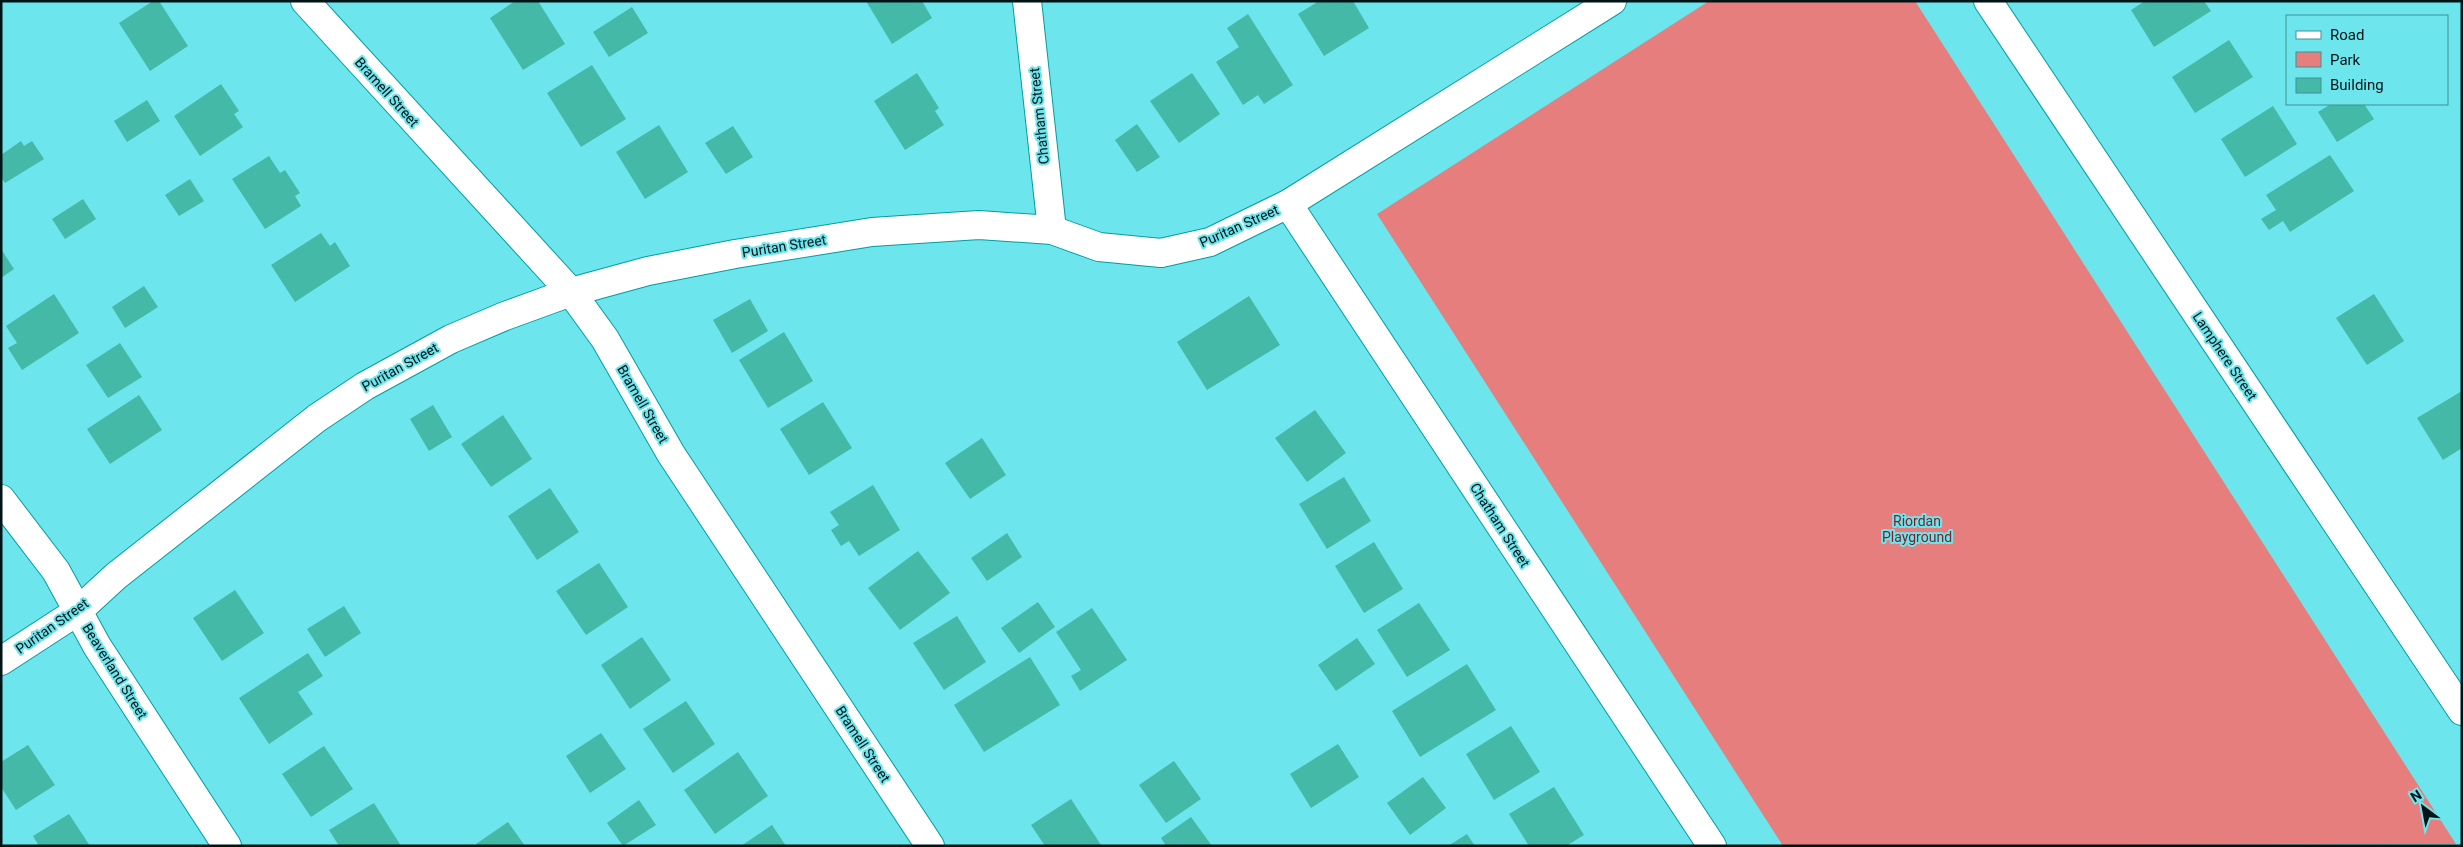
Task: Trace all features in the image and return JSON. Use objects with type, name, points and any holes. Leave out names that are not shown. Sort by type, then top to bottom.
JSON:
[{"type":"street","name":"Bramell Street","points":[[305,1],[571,292],[605,339],[672,454],[930,846]]},
{"type":"street","name":"Chatham Street","points":[[1027,1],[1052,230]]},
{"type":"street","name":"Puritan Street","points":[[1,661],[78,611],[116,576],[317,418],[365,386],[451,338],[571,292],[648,271],[872,232],[978,225],[1052,230],[1099,247],[1161,252],[1210,242],[1288,204],[1612,1]]},
{"type":"street","name":"Lamphere Street","points":[[1988,1],[2462,711]]},
{"type":"street","name":"Chatham Street","points":[[1288,204],[1712,846]]},
{"type":"street","name":"Beaverland Street","points":[[1,499],[56,571],[97,646],[227,846]]},
{"type":"green space","name":"Riordan Playground","points":[[1709,1],[1915,1],[2456,844],[1783,846],[1377,214]]},
{"type":"building","points":[[153,1],[159,1],[188,46],[150,71],[119,23]]},
{"type":"building","points":[[515,1],[538,1],[565,44],[523,70],[490,18]]},
{"type":"building","points":[[866,1],[922,1],[932,18],[892,44]]},
{"type":"building","points":[[1319,1],[1353,1],[1369,28],[1324,56],[1298,14]]},
{"type":"building","points":[[2145,1],[2204,1],[2211,11],[2154,47],[2131,10]]},
{"type":"building","points":[[632,7],[648,33],[609,57],[593,32]]},
{"type":"building","points":[[1248,14],[1293,85],[1264,104],[1258,95],[1243,105],[1216,62],[1239,47],[1227,28]]},
{"type":"building","points":[[2229,40],[2253,77],[2195,113],[2172,77]]},
{"type":"building","points":[[592,65],[626,119],[581,147],[547,93]]},
{"type":"building","points":[[917,73],[939,108],[935,111],[944,125],[905,150],[874,101]]},
{"type":"building","points":[[1192,73],[1220,114],[1179,143],[1150,101]]},
{"type":"building","points":[[221,84],[239,111],[234,114],[243,127],[200,156],[174,116]]},
{"type":"building","points":[[147,100],[160,121],[127,142],[114,121]]},
{"type":"building","points":[[2329,105],[2365,105],[2374,119],[2337,142],[2318,112]]},
{"type":"building","points":[[2273,106],[2297,144],[2245,177],[2221,139]]},
{"type":"building","points":[[1137,124],[1160,157],[1137,172],[1115,140]]},
{"type":"building","points":[[659,125],[688,172],[645,199],[616,152]]},
{"type":"building","points":[[733,126],[753,157],[726,174],[705,143]]},
{"type":"building","points":[[21,141],[24,146],[32,141],[44,159],[5,183],[1,177],[1,155]]},
{"type":"building","points":[[2330,155],[2354,191],[2290,232],[2283,221],[2269,230],[2261,219],[2276,210],[2266,195]]},
{"type":"building","points":[[269,156],[280,173],[285,170],[300,193],[295,196],[301,206],[265,229],[232,179]]},
{"type":"building","points":[[190,179],[204,201],[179,216],[165,195]]},
{"type":"building","points":[[83,199],[96,219],[65,239],[52,219]]},
{"type":"building","points":[[321,233],[330,246],[335,242],[350,266],[295,302],[271,265]]},
{"type":"building","points":[[1,249],[14,269],[1,278]]},
{"type":"building","points":[[144,286],[158,307],[125,328],[112,307]]},
{"type":"building","points":[[54,294],[79,333],[22,370],[8,348],[17,343],[6,326]]},
{"type":"building","points":[[2374,294],[2404,341],[2367,365],[2336,318]]},
{"type":"building","points":[[1249,296],[1280,345],[1207,390],[1177,342]]},
{"type":"building","points":[[750,299],[768,331],[732,353],[713,320]]},
{"type":"building","points":[[784,332],[813,381],[768,408],[739,360]]},
{"type":"building","points":[[120,343],[142,377],[108,398],[86,365]]},
{"type":"building","points":[[2462,391],[2462,448],[2443,460],[2417,418]]},
{"type":"building","points":[[139,395],[162,430],[110,464],[87,429]]},
{"type":"building","points":[[823,402],[852,448],[809,475],[780,429]]},
{"type":"building","points":[[433,405],[452,437],[429,451],[410,419]]},
{"type":"building","points":[[1315,410],[1346,453],[1307,482],[1275,438]]},
{"type":"building","points":[[503,415],[532,459],[491,487],[461,444]]},
{"type":"building","points":[[982,438],[1006,475],[970,499],[945,463]]},
{"type":"building","points":[[1344,477],[1371,521],[1327,549],[1299,504]]},
{"type":"building","points":[[873,485],[900,530],[859,556],[849,541],[841,546],[831,530],[839,525],[830,512]]},
{"type":"building","points":[[550,488],[579,532],[537,560],[508,516]]},
{"type":"building","points":[[1007,533],[1022,557],[987,581],[971,558]]},
{"type":"building","points":[[1374,542],[1403,589],[1364,613],[1335,566]]},
{"type":"building","points":[[918,551],[950,593],[900,630],[868,588]]},
{"type":"building","points":[[599,563],[628,607],[586,635],[556,591]]},
{"type":"building","points":[[235,590],[264,633],[222,661],[193,618]]},
{"type":"building","points":[[1038,602],[1055,627],[1019,653],[1001,628]]},
{"type":"building","points":[[1419,603],[1450,650],[1407,677],[1377,630]]},
{"type":"building","points":[[344,606],[361,633],[325,657],[307,629]]},
{"type":"building","points":[[1092,608],[1127,660],[1080,691],[1071,676],[1081,670],[1056,632]]},
{"type":"building","points":[[957,616],[986,662],[944,690],[913,643]]},
{"type":"building","points":[[642,637],[671,680],[630,709],[601,665]]},
{"type":"building","points":[[1357,638],[1375,664],[1336,691],[1318,665]]},
{"type":"building","points":[[308,653],[323,676],[298,692],[313,714],[269,744],[239,698]]},
{"type":"building","points":[[1030,657],[1060,705],[984,752],[954,705]]},
{"type":"building","points":[[1467,664],[1496,710],[1420,757],[1392,711]]},
{"type":"building","points":[[686,701],[715,744],[673,773],[643,729]]},
{"type":"building","points":[[1511,726],[1540,772],[1494,800],[1466,754]]},
{"type":"building","points":[[601,733],[626,769],[590,793],[566,756]]},
{"type":"building","points":[[1338,744],[1359,777],[1311,808],[1290,774]]},
{"type":"building","points":[[28,745],[55,785],[16,810],[1,787],[1,762]]},
{"type":"building","points":[[324,746],[353,789],[311,817],[282,774]]},
{"type":"building","points":[[738,752],[768,796],[715,834],[684,790]]},
{"type":"building","points":[[1174,761],[1201,799],[1166,823],[1139,785]]},
{"type":"building","points":[[1423,777],[1446,808],[1410,835],[1387,803]]},
{"type":"building","points":[[1554,787],[1584,835],[1566,846],[1529,846],[1509,814]]},
{"type":"building","points":[[1071,799],[1100,846],[1045,846],[1031,825]]},
{"type":"building","points":[[639,800],[656,825],[623,846],[607,823]]},
{"type":"building","points":[[374,803],[401,846],[339,846],[329,830]]},
{"type":"building","points":[[69,814],[90,846],[39,846],[33,836]]},
{"type":"building","points":[[1191,817],[1212,846],[1166,846],[1161,838]]},
{"type":"building","points":[[508,822],[525,846],[478,846],[476,844]]},
{"type":"building","points":[[772,825],[786,846],[741,846]]},
{"type":"building","points":[[1467,834],[1475,846],[1448,846]]}]
